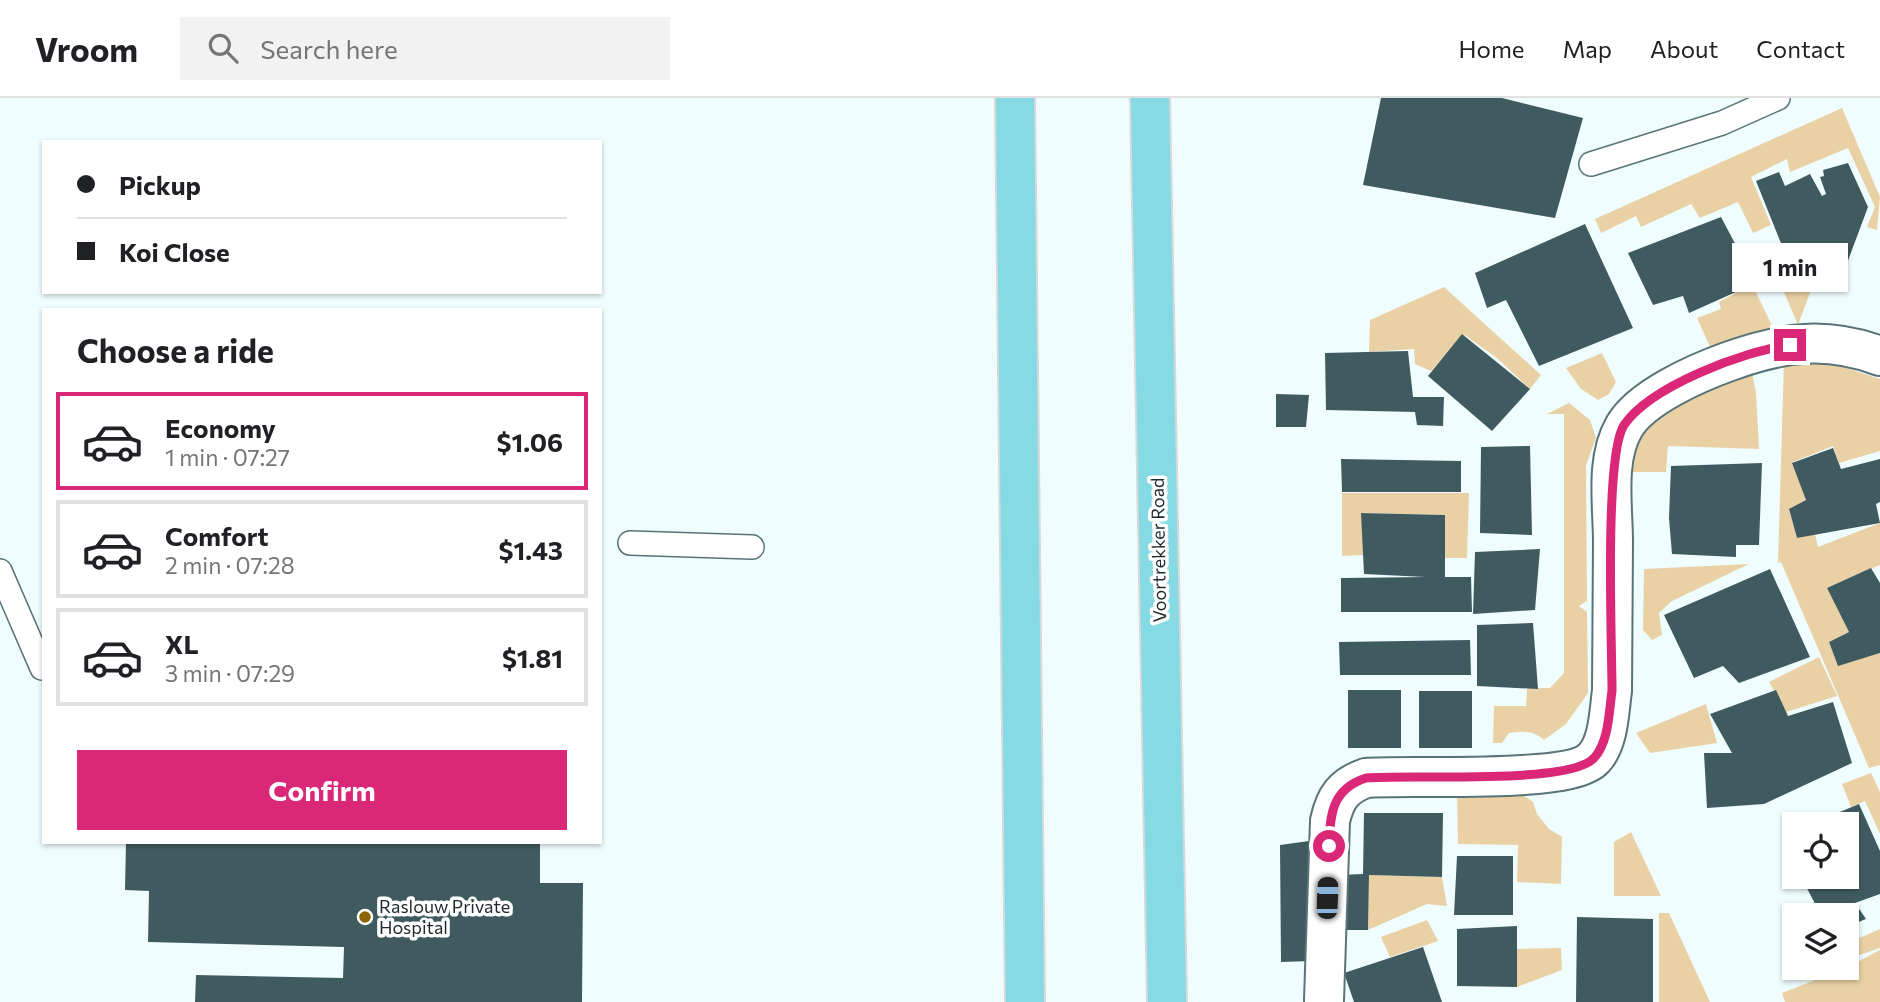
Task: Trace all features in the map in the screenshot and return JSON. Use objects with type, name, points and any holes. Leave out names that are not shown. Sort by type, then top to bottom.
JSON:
[{"type":"main road","points":[[1015,98],[1025,1002]]},
{"type":"main road","name":"Voortrekker Road","points":[[1150,98],[1167,1002]]},
{"type":"street","points":[[1324,1000],[1330,821],[1334,802],[1343,790],[1366,778],[1547,774],[1582,766],[1594,759],[1605,735],[1612,691],[1613,463],[1624,425],[1666,391],[1706,369],[1768,348],[1812,343],[1850,345],[1880,356]]},
{"type":"lane","points":[[1591,164],[1721,123],[1778,98]]},
{"type":"lane","points":[[630,543],[752,547]]},
{"type":"lane","points":[[0,572],[42,668]]},
{"type":"shaded area","points":[[1842,108],[1880,197],[1877,230],[1867,227],[1875,207],[1848,148],[1790,172],[1787,159],[1751,177],[1771,225],[1753,233],[1738,202],[1700,218],[1691,204],[1641,227],[1636,216],[1601,233],[1595,219]]},
{"type":"shaded area","points":[[1803,258],[1820,266],[1798,325],[1775,271]]},
{"type":"shaded area","points":[[1752,284],[1773,328],[1711,349],[1697,318],[1721,309],[1719,302]]},
{"type":"shaded area","points":[[1444,287],[1541,375],[1530,389],[1497,358],[1463,334],[1431,371],[1415,364],[1414,349],[1369,352],[1370,320]]},
{"type":"shaded area","points":[[1602,353],[1616,382],[1609,394],[1598,400],[1581,389],[1566,368]]},
{"type":"shaded area","points":[[1784,360],[1825,361],[1880,379],[1880,451],[1839,463],[1833,446],[1793,462],[1806,500],[1789,510],[1797,538],[1815,534],[1818,547],[1880,523],[1880,565],[1827,588],[1849,632],[1829,642],[1838,665],[1880,653],[1880,765],[1869,768],[1781,562],[1778,563]]},
{"type":"shaded area","points":[[1751,369],[1756,392],[1759,449],[1668,446],[1666,472],[1622,472],[1644,421]]},
{"type":"shaded area","points":[[1569,403],[1590,420],[1596,438],[1586,465],[1587,601],[1579,606],[1587,612],[1588,693],[1566,724],[1544,740],[1532,733],[1519,732],[1509,733],[1502,743],[1493,743],[1494,706],[1526,706],[1527,688],[1550,688],[1564,673],[1564,414],[1547,414]]},
{"type":"shaded area","points":[[1342,493],[1469,493],[1467,558],[1445,558],[1444,515],[1362,513],[1364,555],[1342,556]]},
{"type":"shaded area","points":[[1749,564],[1672,601],[1659,613],[1662,635],[1652,640],[1643,630],[1644,569]]},
{"type":"shaded area","points":[[1819,657],[1837,696],[1786,712],[1769,682]]},
{"type":"shaded area","points":[[1706,704],[1717,743],[1650,753],[1636,733]]},
{"type":"shaded area","points":[[1871,773],[1880,792],[1880,834],[1865,801],[1851,807],[1842,784]]},
{"type":"shaded area","points":[[1457,791],[1518,791],[1533,802],[1537,814],[1549,829],[1562,837],[1561,884],[1517,882],[1518,845],[1458,844]]},
{"type":"shaded area","points":[[1631,832],[1661,896],[1614,896],[1614,842]]},
{"type":"shaded area","points":[[1369,875],[1442,877],[1447,906],[1427,904],[1368,930]]},
{"type":"shaded area","points":[[1659,913],[1669,913],[1710,1002],[1659,1002]]},
{"type":"shaded area","points":[[1427,920],[1438,941],[1390,957],[1381,937]]},
{"type":"shaded area","points":[[1880,929],[1880,948],[1859,955],[1859,938]]},
{"type":"shaded area","points":[[1561,948],[1562,970],[1517,987],[1517,949]]},
{"type":"shaded area","points":[[1880,950],[1880,1002],[1785,1002],[1782,993],[1815,980],[1859,980],[1859,961]]},
{"type":"building","points":[[1381,98],[1502,98],[1583,118],[1555,218],[1363,185]]},
{"type":"building","points":[[1848,163],[1868,207],[1843,274],[1800,257],[1789,263],[1756,181],[1779,172],[1785,186],[1810,174],[1822,196],[1826,194],[1820,177],[1824,176],[1823,170]]},
{"type":"building","points":[[1721,217],[1756,283],[1689,313],[1683,296],[1653,305],[1628,253]]},
{"type":"building","points":[[1585,224],[1633,328],[1539,366],[1506,300],[1487,308],[1475,273]]},
{"type":"building","points":[[1462,334],[1530,389],[1492,431],[1428,376]]},
{"type":"building","points":[[1408,351],[1413,397],[1444,397],[1443,426],[1417,425],[1415,412],[1326,410],[1325,353]]},
{"type":"building","points":[[1276,394],[1309,395],[1306,427],[1276,427]]},
{"type":"building","points":[[1530,446],[1532,535],[1480,533],[1481,447]]},
{"type":"building","points":[[1833,448],[1841,469],[1880,459],[1880,502],[1876,504],[1880,523],[1797,538],[1789,509],[1806,500],[1792,463]]},
{"type":"building","points":[[1341,459],[1461,461],[1461,492],[1342,492]]},
{"type":"building","points":[[1762,463],[1759,545],[1736,545],[1736,557],[1672,554],[1669,518],[1671,466]]},
{"type":"building","points":[[1361,513],[1445,515],[1445,577],[1471,577],[1472,612],[1341,612],[1341,578],[1425,577],[1364,574]]},
{"type":"building","points":[[1540,549],[1535,610],[1473,614],[1475,552]]},
{"type":"building","points":[[1871,568],[1880,583],[1880,653],[1838,666],[1829,642],[1849,632],[1827,588]]},
{"type":"building","points":[[1770,569],[1810,657],[1739,683],[1723,666],[1694,678],[1664,615]]},
{"type":"building","points":[[1533,623],[1538,689],[1477,686],[1477,625]]},
{"type":"building","points":[[1470,640],[1471,675],[1340,675],[1339,642]]},
{"type":"building","points":[[1348,690],[1401,690],[1401,748],[1348,748]]},
{"type":"building","points":[[1776,690],[1788,716],[1833,702],[1852,763],[1764,804],[1707,808],[1704,753],[1732,753],[1710,714]]},
{"type":"building","points":[[1419,691],[1472,691],[1472,748],[1419,748]]},
{"type":"building","points":[[1859,804],[1880,851],[1880,894],[1855,903],[1815,903],[1807,889],[1859,889],[1859,812],[1840,812]]},
{"type":"building","points":[[1364,813],[1443,813],[1442,877],[1369,875],[1368,930],[1338,930],[1339,875],[1363,874]]},
{"type":"building","points":[[1309,841],[1311,961],[1281,962],[1280,845]]},
{"type":"building","name":"Raslouw Private Hospital","points":[[126,844],[540,844],[540,883],[583,883],[582,1002],[195,1002],[196,975],[343,978],[344,947],[148,942],[149,891],[125,890]]},
{"type":"building","points":[[1457,856],[1513,856],[1513,915],[1454,915]]},
{"type":"building","points":[[1859,909],[1866,919],[1859,922]]},
{"type":"building","points":[[1577,917],[1653,919],[1653,1002],[1576,1002]]},
{"type":"building","points":[[1517,926],[1517,987],[1457,986],[1457,929]]},
{"type":"building","points":[[1423,947],[1442,1002],[1354,1002],[1344,973]]},
{"type":"place","name":"Raslouw Private Hospital","points":[[365,917]]},
{"type":"route","points":[[1329,846],[1334,802],[1353,782],[1383,776],[1547,774],[1582,766],[1594,759],[1607,727],[1612,691],[1613,463],[1624,425],[1666,391],[1706,369],[1768,348],[1790,345]]}]
